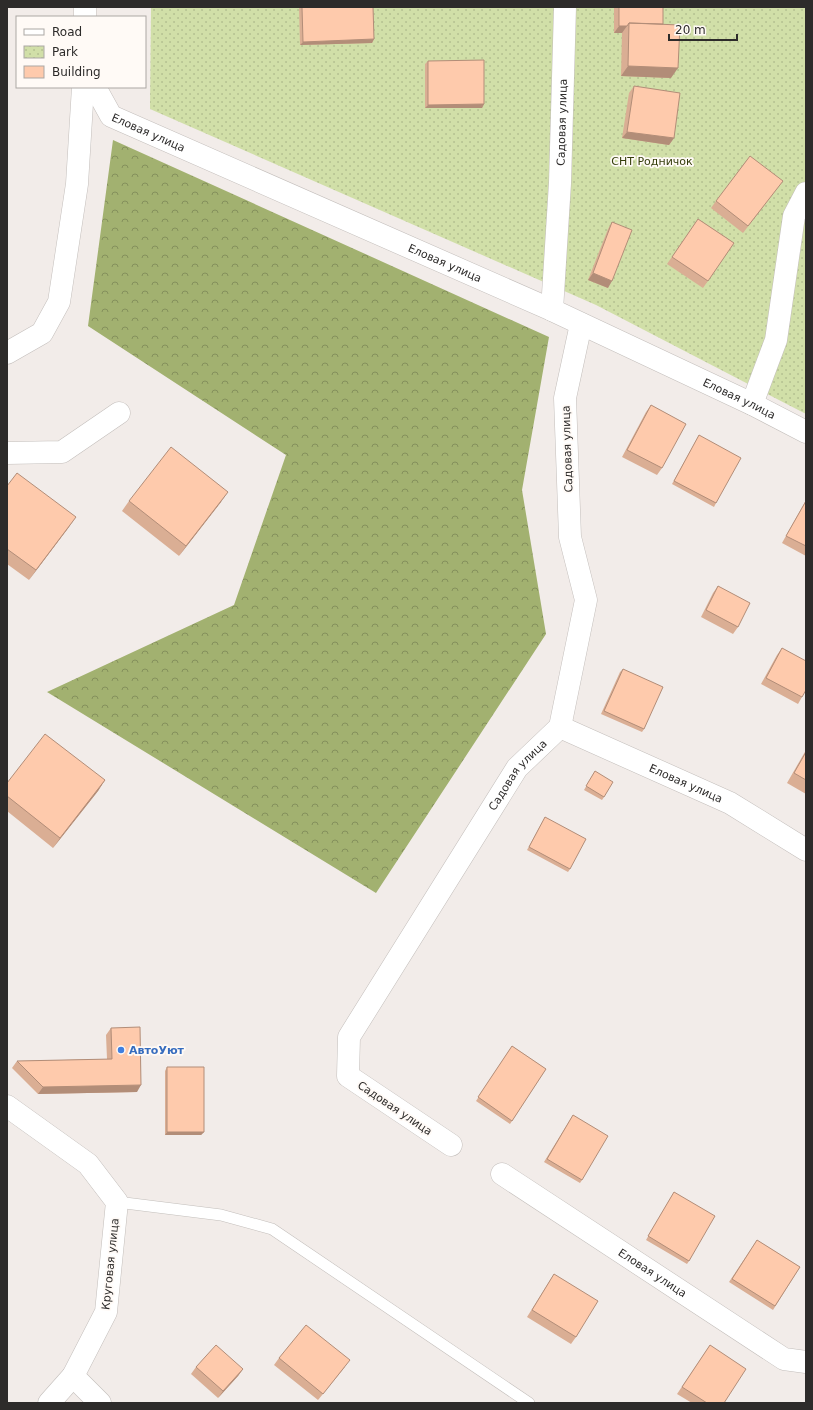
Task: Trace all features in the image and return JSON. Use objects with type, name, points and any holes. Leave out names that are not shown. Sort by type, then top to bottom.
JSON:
[{"type":"street","name":"Садовая улица","points":[[552,310],[560,183],[565,7]]},
{"type":"street","points":[[7,353],[42,333],[59,302],[76,184],[83,88]]},
{"type":"street","name":"Еловая улица","points":[[96,88],[111,116],[552,310],[752,404],[806,432]]},
{"type":"street","points":[[752,404],[776,340],[794,216],[806,193]]},
{"type":"street","name":"Садовая улица","points":[[450,1145],[348,1076],[349,1037],[517,768],[560,727],[586,600],[570,537],[565,398],[581,324]]},
{"type":"street","points":[[7,453],[62,452],[119,413]]},
{"type":"street","name":"Еловая улица","points":[[560,727],[730,803],[806,850]]},
{"type":"street","points":[[7,1106],[88,1164],[117,1202]]},
{"type":"street","name":"Еловая улица","points":[[502,1174],[784,1359],[806,1362]]},
{"type":"street","name":"Круговая улица","points":[[49,1403],[73,1376],[106,1312],[117,1202]]},
{"type":"street","points":[[73,1376],[100,1403]]},
{"type":"lane","points":[[117,1202],[221,1215],[272,1229],[529,1403]]},
{"type":"green space","name":"СНТ Родничок","points":[[151,7],[806,7],[806,414],[596,305],[150,109]]},
{"type":"green space","points":[[113,140],[549,337],[522,490],[546,634],[376,893],[47,692],[234,605],[286,455],[88,326]]},
{"type":"building","points":[[302,7],[373,7],[374,39],[303,42]]},
{"type":"building","points":[[619,7],[663,7],[663,24],[629,23],[627,26],[619,26]]},
{"type":"building","points":[[629,23],[680,25],[678,68],[628,66]]},
{"type":"building","points":[[484,60],[484,104],[428,105],[428,61]]},
{"type":"building","points":[[634,86],[680,93],[674,138],[627,132]]},
{"type":"building","points":[[750,156],[783,181],[748,226],[716,201]]},
{"type":"building","points":[[698,219],[734,243],[708,281],[672,257]]},
{"type":"building","points":[[612,222],[632,230],[612,281],[593,273]]},
{"type":"building","points":[[651,405],[686,424],[662,468],[627,450]]},
{"type":"building","points":[[699,435],[741,458],[716,503],[674,481]]},
{"type":"building","points":[[171,447],[228,492],[186,546],[129,501]]},
{"type":"building","points":[[17,473],[76,517],[36,570],[7,549],[7,486]]},
{"type":"building","points":[[806,501],[806,546],[786,536]]},
{"type":"building","points":[[718,586],[750,603],[738,627],[706,610]]},
{"type":"building","points":[[782,648],[806,661],[806,690],[802,697],[766,678]]},
{"type":"building","points":[[623,669],[663,687],[644,729],[604,711]]},
{"type":"building","points":[[45,734],[105,780],[60,838],[7,796],[7,783]]},
{"type":"building","points":[[806,752],[806,780],[794,773]]},
{"type":"building","points":[[595,771],[613,782],[604,797],[586,786]]},
{"type":"building","points":[[545,817],[586,839],[570,869],[529,847]]},
{"type":"building","name":"АвтоУют","points":[[140,1027],[141,1085],[43,1087],[17,1061],[112,1059],[111,1028]]},
{"type":"building","points":[[512,1046],[546,1069],[512,1121],[478,1097]]},
{"type":"building","points":[[167,1067],[204,1067],[204,1132],[167,1132]]},
{"type":"building","points":[[573,1115],[608,1136],[582,1180],[547,1159]]},
{"type":"building","points":[[674,1192],[715,1216],[689,1261],[648,1236]]},
{"type":"building","points":[[757,1240],[800,1267],[775,1306],[732,1279]]},
{"type":"building","points":[[554,1274],[598,1301],[576,1337],[532,1310]]},
{"type":"building","points":[[306,1325],[350,1360],[323,1394],[279,1358]]},
{"type":"building","points":[[216,1345],[243,1369],[223,1391],[196,1367]]},
{"type":"building","points":[[710,1345],[746,1369],[724,1403],[707,1403],[682,1387]]},
{"type":"place","name":"АвтоУют","points":[[121,1050]]}]
